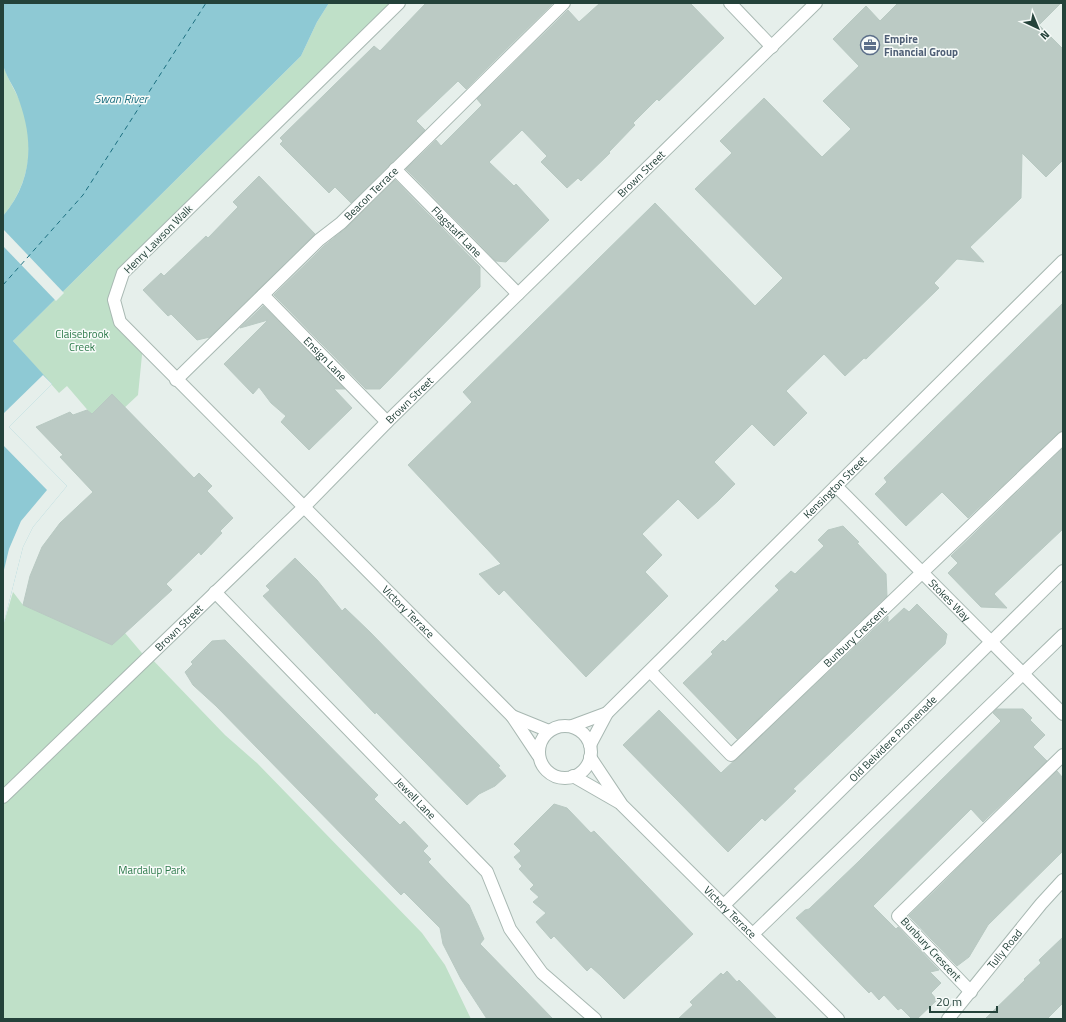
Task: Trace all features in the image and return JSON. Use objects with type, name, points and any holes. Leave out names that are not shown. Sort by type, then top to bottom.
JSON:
[{"type":"street","name":"Henry Lawson Walk","points":[[303,508],[120,322],[114,300],[123,273],[399,3]]},
{"type":"street","name":"Beacon Terrace","points":[[176,380],[319,240],[341,223],[564,3]]},
{"type":"street","points":[[730,3],[772,47]]},
{"type":"street","name":"Brown Street","points":[[3,797],[303,508],[387,422],[816,3]]},
{"type":"street","name":"Flagstaff Lane","points":[[395,169],[518,294]]},
{"type":"street","name":"Kensington Street","points":[[590,751],[607,713],[1063,262]]},
{"type":"street","name":"Ensign Lane","points":[[263,294],[387,422]]},
{"type":"street","name":"Bunbury Crescent","points":[[650,670],[731,755],[1063,438]]},
{"type":"street","name":"Stokes Way","points":[[836,486],[1063,714]]},
{"type":"street","name":"Victory Terrace","points":[[303,508],[512,716],[538,755]]},
{"type":"street","name":"Old Belvidere Promenade","points":[[724,905],[1063,572]]},
{"type":"street","name":"Jewell Lane","points":[[215,592],[484,869],[510,929],[542,973],[595,1019]]},
{"type":"street","points":[[753,934],[1063,635]]},
{"type":"street","name":"Kensington Street","points":[[572,726],[607,713]]},
{"type":"street","name":"Victory Terrace","points":[[512,716],[549,731]]},
{"type":"street","points":[[556,726],[572,726],[584,733],[590,751],[584,769],[573,776],[566,778],[551,774],[541,764],[538,755],[539,746],[542,737],[549,731],[556,726]]},
{"type":"street","name":"Victory Terrace","points":[[590,751],[622,805]]},
{"type":"street","name":"Bunbury Crescent","points":[[971,992],[898,916],[1063,755]]},
{"type":"street","name":"Victory Terrace","points":[[573,776],[622,805],[838,1019]]},
{"type":"street","name":"Tully Road","points":[[948,1019],[1041,904],[1063,880]]},
{"type":"green space","name":"Claisebrook Creek","points":[[329,3],[399,3],[123,273],[114,300],[143,345],[138,395],[103,428],[67,386],[59,393],[13,341],[301,56],[317,22]]},
{"type":"green space","points":[[3,64],[24,112],[29,139],[29,153],[24,180],[12,205],[3,216]]},
{"type":"green space","name":"Mardalup Park","points":[[13,592],[23,605],[85,632],[95,623],[111,645],[125,633],[147,659],[149,656],[225,735],[257,763],[422,933],[445,965],[471,1019],[3,1019],[3,626]]},
{"type":"water","name":"Swan River","points":[[3,3],[329,3],[317,22],[301,56],[13,341],[52,384],[9,427],[67,486],[33,527],[23,547],[3,626],[3,216],[21,188],[26,173],[28,142],[23,111],[17,95],[5,72],[3,64]]},
{"type":"pier","points":[[3,229],[64,293],[56,301],[3,246]]},
{"type":"pier","points":[[43,375],[52,384],[9,427],[67,486],[33,527],[23,547],[3,626],[3,574],[9,549],[21,521],[47,490],[3,445],[3,414]]},
{"type":"building","points":[[426,3],[553,3],[466,89],[458,81],[416,121],[425,130],[351,203],[335,187],[329,193],[280,144],[283,141],[280,138],[374,46],[380,51]]},
{"type":"building","points":[[600,3],[690,3],[724,38],[659,101],[657,99],[633,123],[635,125],[609,152],[610,153],[581,181],[578,178],[567,188],[541,162],[547,156],[522,130],[489,162],[514,186],[516,184],[549,220],[506,262],[496,261],[406,169],[436,140],[441,146],[482,105],[477,99],[568,10],[579,22]]},
{"type":"building","points":[[898,3],[1061,3],[1039,25],[1063,49],[1063,160],[1046,177],[1022,153],[1021,198],[970,247],[984,262],[957,259],[934,283],[939,288],[866,359],[864,358],[845,376],[824,354],[786,391],[807,413],[774,446],[752,424],[714,462],[735,484],[718,501],[698,519],[678,499],[642,534],[662,555],[645,572],[668,596],[586,677],[504,590],[499,595],[479,574],[501,564],[408,465],[472,402],[463,392],[655,203],[755,306],[783,278],[695,189],[732,153],[720,141],[764,98],[822,157],[851,129],[823,101],[859,66],[833,39],[866,6],[880,21]]},
{"type":"building","points":[[259,176],[315,234],[210,337],[197,340],[171,314],[168,316],[143,290],[161,273],[164,276],[206,236],[208,238],[238,207],[233,202]]},
{"type":"building","points":[[395,180],[480,267],[480,287],[380,389],[366,389],[274,295]]},
{"type":"building","points":[[1063,303],[1063,431],[1058,433],[968,518],[942,492],[906,526],[875,494],[887,482],[884,478]]},
{"type":"building","points":[[263,306],[345,389],[334,389],[352,408],[309,450],[281,422],[286,416],[271,403],[259,387],[253,394],[224,364],[268,320],[240,328]]},
{"type":"building","points":[[112,394],[194,478],[199,473],[212,486],[207,491],[233,518],[220,531],[222,533],[201,555],[199,552],[166,584],[172,590],[112,645],[23,605],[30,576],[42,547],[60,523],[93,492],[60,457],[63,455],[36,427],[70,412],[73,415],[87,410],[92,414]]},
{"type":"building","points":[[1063,448],[1063,529],[994,594],[1007,608],[981,607],[948,573],[958,563],[951,556]]},
{"type":"building","points":[[843,526],[859,542],[857,543],[886,574],[887,596],[737,739],[683,683],[713,654],[711,652],[723,640],[725,642],[779,590],[775,586],[791,571],[795,574],[824,546],[818,540],[828,530]]},
{"type":"building","points":[[295,558],[317,580],[342,611],[345,608],[371,633],[500,766],[498,767],[506,776],[495,786],[479,794],[467,805],[376,712],[375,714],[263,596],[270,590],[266,586]]},
{"type":"building","points":[[917,604],[947,634],[945,644],[793,789],[796,791],[765,821],[762,818],[728,852],[623,745],[659,710],[721,773],[888,616],[888,623],[904,608],[909,612]]},
{"type":"building","points":[[225,640],[378,795],[374,799],[400,825],[404,821],[428,846],[423,851],[431,859],[428,862],[469,905],[484,939],[480,944],[553,1019],[487,1019],[461,979],[443,944],[440,928],[404,892],[401,895],[216,706],[193,685],[185,672],[193,664],[191,662],[212,641]]},
{"type":"building","points":[[997,709],[1023,709],[1032,718],[1030,720],[1045,735],[1033,747],[1047,761],[983,822],[971,809],[873,906],[896,929],[898,927],[939,970],[930,972],[941,983],[931,993],[937,1000],[917,1019],[912,1019],[901,1008],[898,1010],[884,995],[879,1000],[871,991],[869,993],[796,918],[805,910],[809,909],[858,862],[1001,721],[993,713]]},
{"type":"building","points":[[1057,771],[1063,778],[1063,851],[988,925],[969,957],[957,966],[909,916]]},
{"type":"building","points":[[554,804],[567,808],[591,833],[594,831],[693,934],[624,999],[591,967],[587,971],[554,936],[551,939],[536,922],[546,913],[533,902],[539,897],[530,889],[534,885],[519,869],[522,866],[514,857],[521,851],[514,844]]},
{"type":"building","points":[[1063,937],[1063,1003],[1047,1019],[985,1019],[1025,980],[1024,979],[1041,963],[1039,960]]},
{"type":"building","points":[[727,971],[737,982],[739,980],[777,1019],[678,1019],[693,1005],[690,1002],[721,973],[723,975]]},
{"type":"ferry route","points":[[3,285],[83,195],[206,3]]},
{"type":"place","name":"Empire Financial Group","points":[[870,45]]}]
